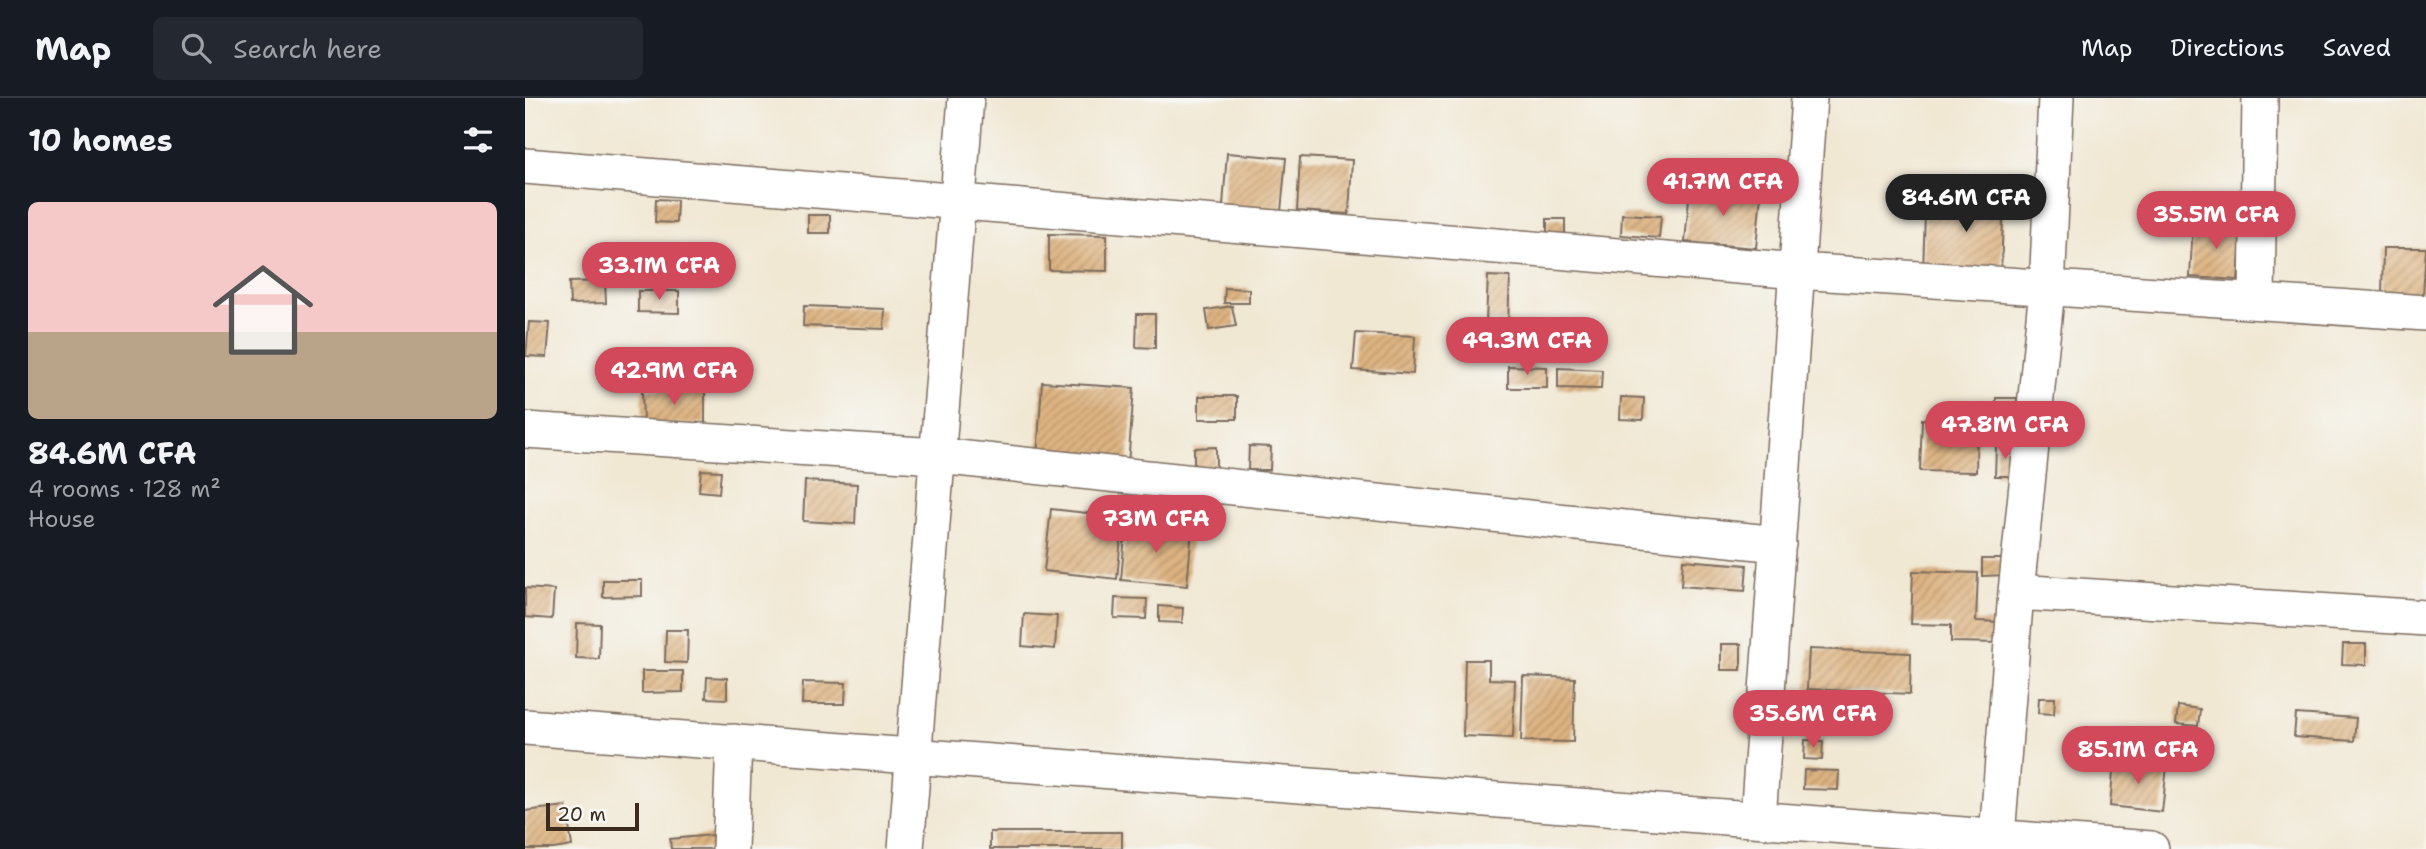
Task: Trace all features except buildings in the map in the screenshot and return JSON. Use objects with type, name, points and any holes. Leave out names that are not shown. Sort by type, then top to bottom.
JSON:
[{"type":"street","points":[[906,849],[966,98]]},
{"type":"street","points":[[1758,819],[1809,98]]},
{"type":"street","points":[[1997,837],[2016,592],[2047,289],[2056,98]]},
{"type":"street","points":[[2257,300],[2260,98]]},
{"type":"street","points":[[525,166],[1798,271],[2426,313]]},
{"type":"street","points":[[525,430],[938,456],[1778,544]]},
{"type":"street","points":[[2016,592],[2426,618]]},
{"type":"street","points":[[525,726],[2151,849]]},
{"type":"street","points":[[730,849],[734,742]]}]
